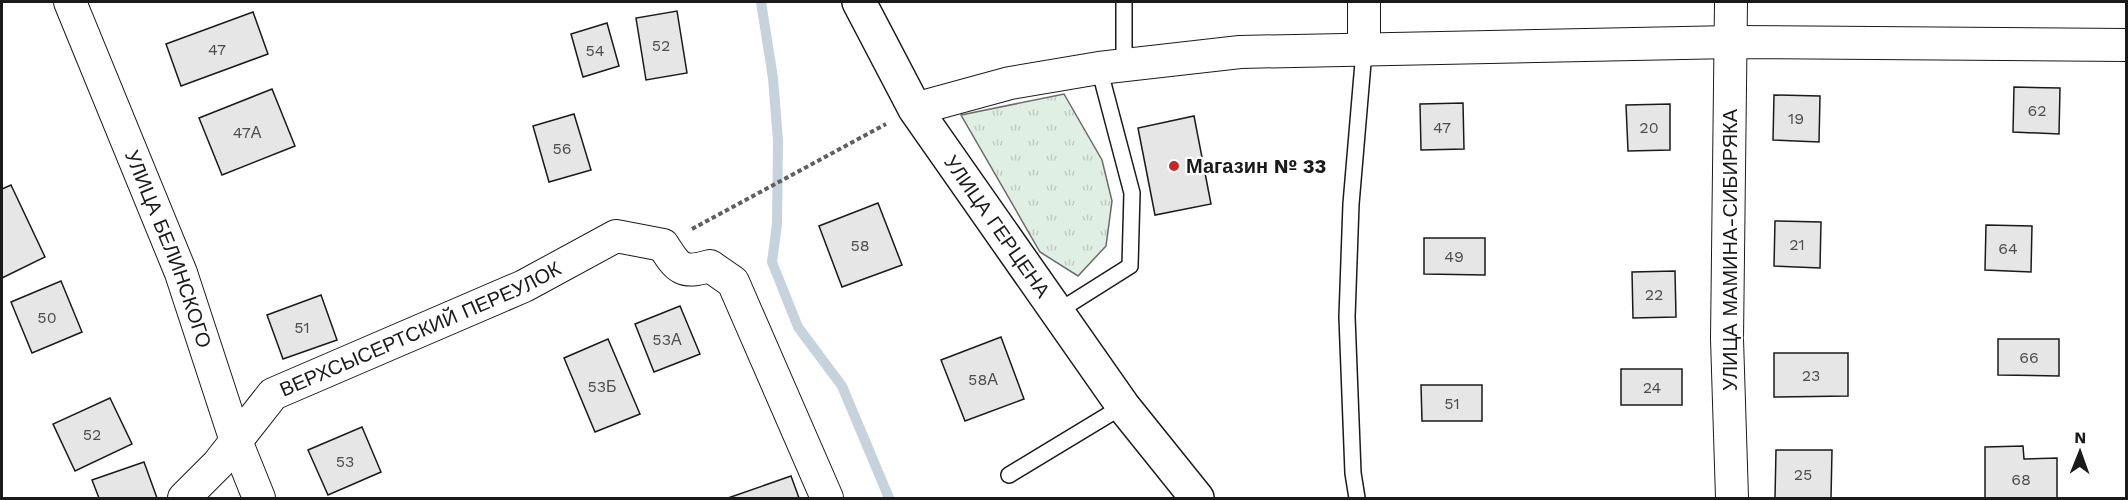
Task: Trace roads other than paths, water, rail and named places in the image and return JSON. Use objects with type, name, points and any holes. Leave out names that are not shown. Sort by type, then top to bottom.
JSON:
[{"type":"main road","name":"УЛИЦА ГЕРЦЕНА","points":[[859,2],[915,109],[1123,405],[1197,498]]},
{"type":"street","name":"УЛИЦА БЕЛИНСКОГО","points":[[69,2],[181,273],[236,441],[259,498]]},
{"type":"street","points":[[1364,2],[1364,51]]},
{"type":"street","name":"УЛИЦА МАМИНА-СИБИРЯКА","points":[[1731,2],[1727,339],[1732,498]]},
{"type":"street","points":[[915,109],[1010,83],[1111,66],[1240,52],[1732,42],[2127,45]]},
{"type":"street","name":"ВЕРХСЫСЕРТСКИЙ ПЕРЕУЛОК","points":[[184,498],[236,441],[273,394],[524,286],[616,236],[663,245],[675,265],[691,271],[710,266],[734,282],[827,498]]},
{"type":"lane","points":[[1057,312],[1130,266],[1132,193],[1111,66],[1124,2]]},
{"type":"lane","points":[[1357,498],[1353,473],[1347,317],[1351,204],[1364,51]]},
{"type":"lane","points":[[1009,475],[1123,405]]},
{"type":"waterway","points":[[761,2],[773,78],[778,141],[777,224],[772,262],[798,327],[842,386],[889,498]]},
{"type":"place","name":"Магазин № 33","points":[[1174,166]]}]
